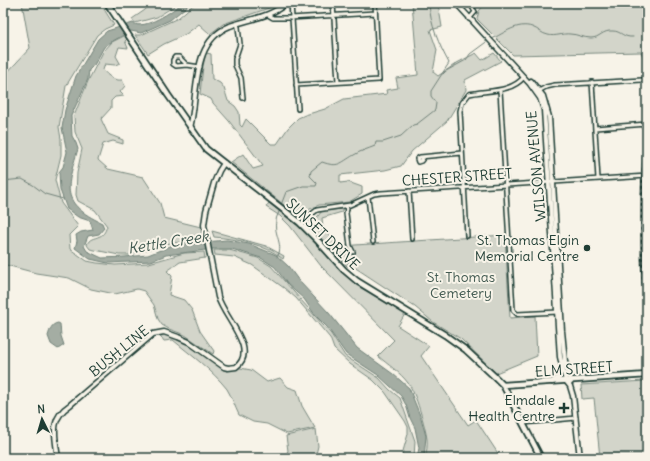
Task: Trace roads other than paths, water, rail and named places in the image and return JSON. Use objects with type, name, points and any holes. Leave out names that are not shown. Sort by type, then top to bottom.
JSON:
[{"type":"main road","name":"SUNSET DRIVE","points":[[107,3],[190,128],[206,149],[302,225],[357,282],[445,335],[481,363],[502,385],[541,458]]},
{"type":"main road","name":"ELM STREET","points":[[502,385],[647,375]]},
{"type":"street","points":[[190,128],[194,113],[203,52],[213,39],[221,31],[237,24],[268,15],[287,3]]},
{"type":"street","points":[[291,3],[298,109]]},
{"type":"street","points":[[333,3],[338,82]]},
{"type":"street","points":[[296,85],[379,80],[375,3]]},
{"type":"street","name":"WILSON AVENUE","points":[[456,3],[469,19],[538,92],[545,114],[551,182],[562,366],[574,401],[580,458]]},
{"type":"street","points":[[469,19],[476,12],[470,3]]},
{"type":"street","points":[[268,15],[273,18],[292,18],[375,13]]},
{"type":"street","points":[[237,24],[240,44],[234,59],[234,64],[242,78],[243,98]]},
{"type":"street","points":[[187,65],[179,57],[175,57],[173,60],[173,64],[176,66],[187,65],[200,67]]},
{"type":"street","points":[[467,236],[460,111],[463,100],[469,94],[500,90],[515,84],[524,77]]},
{"type":"street","points":[[538,92],[552,85],[642,80]]},
{"type":"street","points":[[592,82],[598,179]]},
{"type":"street","points":[[500,90],[513,310],[517,314],[559,311]]},
{"type":"street","points":[[595,128],[647,124]]},
{"type":"street","points":[[424,157],[430,155],[462,153]]},
{"type":"street","name":"BUSH LINE","points":[[58,458],[54,427],[57,417],[62,411],[153,334],[164,332],[184,339],[226,367],[240,364],[244,354],[244,346],[220,304],[205,233],[208,204],[215,178],[224,163]]},
{"type":"street","name":"CHESTER STREET","points":[[302,225],[313,212],[325,208],[346,206],[381,193],[647,176]]},
{"type":"street","points":[[409,191],[412,239]]},
{"type":"street","points":[[368,197],[373,242]]},
{"type":"street","points":[[346,206],[350,246],[353,252]]},
{"type":"street","name":"WILSON AVENUE","points":[[560,331],[568,381]]},
{"type":"street","points":[[552,382],[559,377],[562,366]]},
{"type":"street","points":[[523,423],[576,418]]},
{"type":"waterway","points":[[281,205],[286,192],[303,186],[316,186],[317,183],[310,176],[311,171],[322,162],[336,165],[359,152],[375,146],[376,142],[383,142],[401,136],[413,125],[417,124],[435,110],[436,103],[431,96],[431,91],[449,63],[436,34],[431,19],[429,3]]},
{"type":"waterway","points":[[492,39],[511,29],[522,26],[532,27],[544,34],[551,35],[570,34],[594,38],[606,32],[613,31],[633,37]]},
{"type":"waterway","points":[[443,74],[466,60],[470,54],[489,40]]},
{"type":"waterway","points":[[3,181],[22,179],[45,194],[63,199]]},
{"type":"waterway","points":[[277,257],[280,249],[276,231],[276,218],[280,209]]},
{"type":"railway","points":[[647,117],[644,145],[641,228],[647,340]]},
{"type":"place","name":"St. Thomas Elgin Memorial Centre","points":[[587,248]]},
{"type":"place","name":"Elmdale Health Centre","points":[[564,408]]},
{"type":"water label","name":"Kettle Creek","points":[[168,242]]},
{"type":"park label","name":"St. Thomas Cemetery","points":[[461,286]]}]
